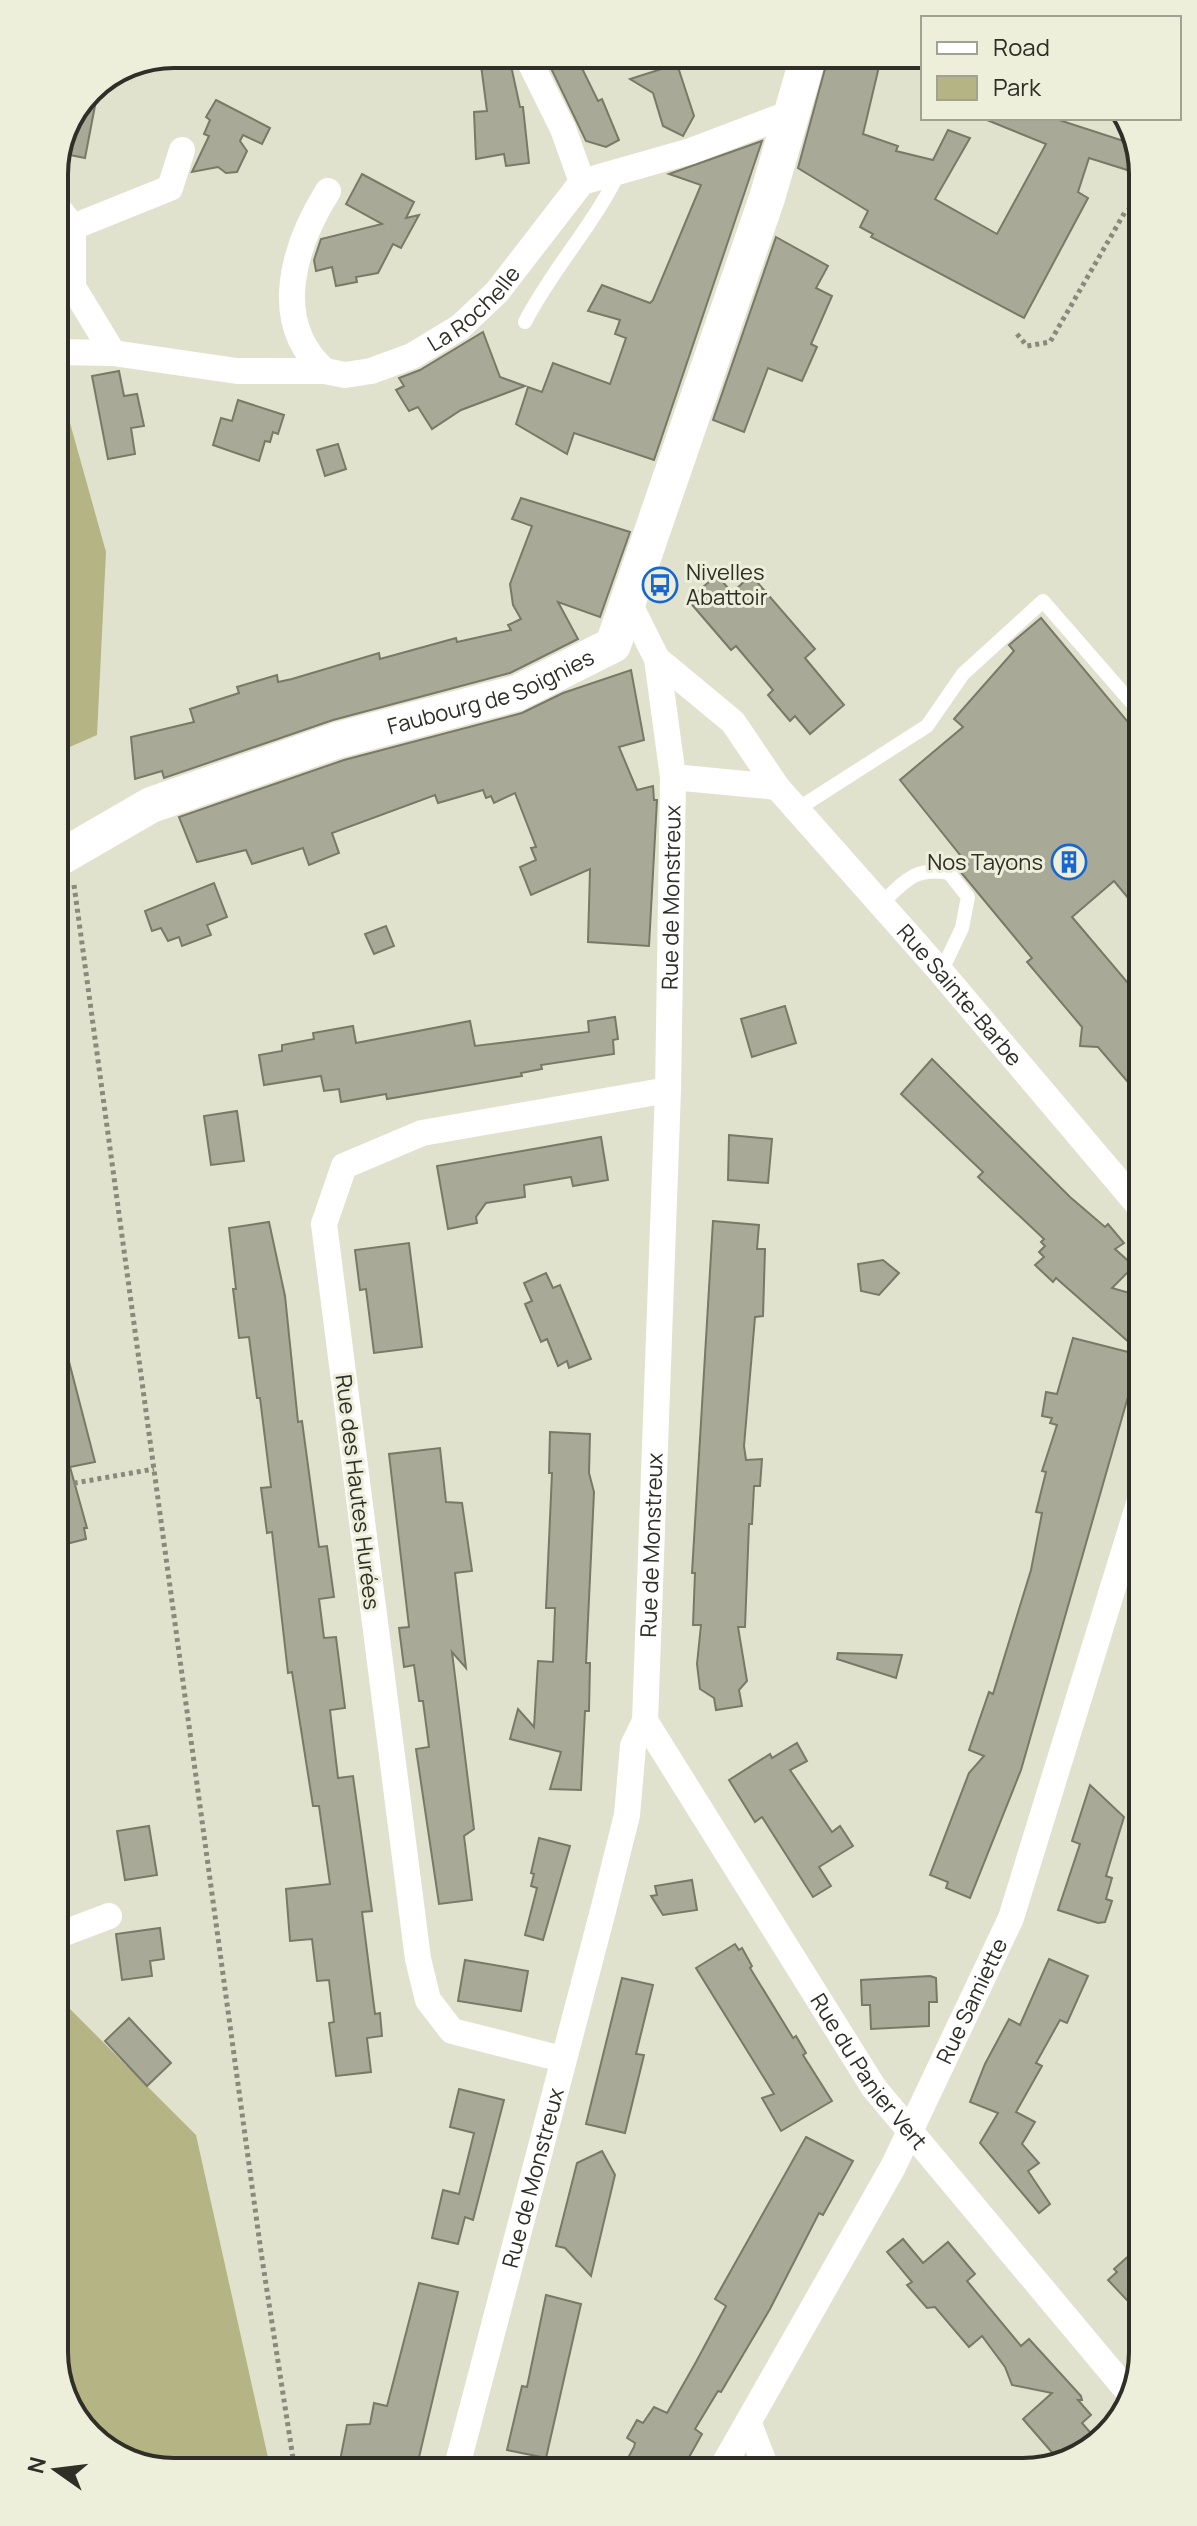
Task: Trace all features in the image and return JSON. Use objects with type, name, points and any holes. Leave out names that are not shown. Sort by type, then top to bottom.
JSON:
[{"type":"street","points":[[533,68],[563,129],[582,182],[691,151],[791,113]]},
{"type":"street","name":"Faubourg de Soignies","points":[[68,853],[151,805],[338,740],[517,693],[613,645],[767,198],[805,68]]},
{"type":"street","points":[[73,227],[170,188],[182,150]]},
{"type":"street","name":"La Rochelle","points":[[68,352],[113,353],[237,371],[325,371],[345,375],[371,371],[412,356],[460,327],[497,292],[582,182]]},
{"type":"street","points":[[325,371],[305,351],[298,334],[292,292],[299,245],[328,191]]},
{"type":"street","points":[[68,221],[73,227],[73,287],[113,353]]},
{"type":"street","name":"Rue de Monstreux","points":[[459,2458],[627,1815],[633,1746],[645,1721],[668,1090],[673,777],[657,659],[629,603]]},
{"type":"street","name":"Rue Sainte-Barbe","points":[[657,659],[733,722],[777,787],[799,808],[941,972],[1129,1194]]},
{"type":"street","points":[[673,777],[777,787]]},
{"type":"street","name":"Rue des Hautes Hurées","points":[[562,2059],[452,2031],[428,2000],[418,1959],[324,1224],[344,1166],[422,1133],[668,1090]]},
{"type":"street","name":"Rue Samiette","points":[[728,2458],[909,2134],[1011,1918],[1129,1536]]},
{"type":"street","name":"Rue du Panier Vert","points":[[645,1721],[874,2088],[909,2134],[1123,2386]]},
{"type":"street","points":[[68,1932],[109,1916]]},
{"type":"street","points":[[749,2424],[762,2458]]},
{"type":"lane","points":[[525,322],[552,273],[607,196],[619,172]]},
{"type":"lane","points":[[799,808],[927,726],[963,674],[1043,601],[1129,700]]},
{"type":"lane","points":[[881,904],[909,878],[930,869],[949,873],[968,897],[962,928],[941,972]]},
{"type":"path","points":[[1017,334],[1027,346],[1050,342],[1129,210]]},
{"type":"path","points":[[77,909],[293,2458]]},
{"type":"path","points":[[68,1484],[154,1469]]},
{"type":"green space","points":[[68,416],[106,552],[97,735],[68,748]]},
{"type":"green space","points":[[68,2007],[196,2135],[268,2458],[167,2458],[147,2454],[133,2450],[110,2436],[82,2405],[70,2373],[68,2352]]},
{"type":"building","points":[[481,68],[512,68],[520,107],[523,107],[529,163],[506,166],[504,154],[476,159],[474,112],[487,111]]},
{"type":"building","points":[[551,68],[582,68],[598,101],[602,99],[619,140],[606,147],[586,141]]},
{"type":"building","points":[[664,68],[678,68],[694,116],[683,136],[663,126],[653,93],[630,79]]},
{"type":"building","points":[[825,68],[879,68],[863,134],[898,146],[896,151],[933,160],[948,130],[970,138],[935,199],[997,234],[1046,144],[987,120],[1059,120],[1123,141],[1129,170],[1089,158],[1078,192],[1088,198],[1024,318],[871,237],[873,234],[860,227],[868,211],[798,168]]},
{"type":"building","points":[[216,100],[270,128],[262,144],[243,135],[240,141],[247,151],[237,172],[226,173],[218,167],[192,172],[209,136],[204,134],[210,120],[206,117]]},
{"type":"building","points":[[95,104],[85,158],[70,155],[79,127]]},
{"type":"building","points":[[762,141],[654,460],[574,433],[567,454],[516,424],[528,387],[542,392],[553,363],[610,384],[626,338],[615,334],[620,320],[588,311],[602,285],[650,303],[653,300],[701,185],[669,174]]},
{"type":"building","points":[[362,174],[414,202],[406,218],[419,215],[401,248],[393,244],[378,273],[356,277],[357,282],[336,286],[332,267],[316,271],[314,260],[321,239],[382,224],[346,204]]},
{"type":"building","points":[[776,237],[828,266],[816,288],[832,296],[811,344],[817,347],[802,381],[768,368],[744,432],[713,420]]},
{"type":"building","points":[[483,332],[500,377],[525,386],[461,410],[432,429],[418,407],[409,411],[396,390],[404,386],[399,378],[420,370]]},
{"type":"building","points":[[119,371],[124,396],[137,394],[144,426],[131,428],[135,454],[108,459],[92,376]]},
{"type":"building","points":[[238,400],[284,415],[278,434],[273,432],[270,442],[265,441],[259,461],[213,445],[221,418],[232,421]]},
{"type":"building","points":[[338,444],[346,469],[325,476],[317,450]]},
{"type":"building","points":[[521,498],[630,532],[600,617],[558,602],[578,639],[510,673],[333,720],[164,778],[162,771],[135,779],[131,737],[194,722],[190,709],[239,693],[237,687],[277,675],[278,682],[292,679],[379,653],[380,659],[456,638],[457,642],[511,630],[508,625],[521,619],[513,605],[510,584],[532,526],[512,519]]},
{"type":"building","points":[[717,575],[732,593],[751,575],[815,649],[805,658],[844,705],[810,734],[795,716],[790,721],[768,695],[773,690],[736,646],[731,650],[688,600]]},
{"type":"building","name":"Nos Tayons","points":[[1041,618],[1129,723],[1129,899],[1114,881],[1072,917],[1129,984],[1129,1083],[1098,1047],[1080,1046],[1082,1027],[1027,962],[1032,958],[959,870],[968,865],[900,780],[963,727],[954,719],[1014,651],[1009,645]]},
{"type":"building","points":[[631,670],[644,740],[619,747],[637,790],[653,786],[654,800],[657,800],[649,946],[588,942],[590,869],[531,895],[520,867],[536,860],[531,848],[536,847],[515,793],[494,803],[491,796],[486,798],[483,790],[438,803],[435,795],[332,833],[339,853],[309,865],[303,848],[252,864],[246,850],[197,862],[179,817],[344,760],[522,713],[563,693]]},
{"type":"building","points":[[214,883],[227,917],[207,925],[211,935],[182,946],[179,937],[168,941],[161,928],[152,931],[145,911]]},
{"type":"building","points":[[386,926],[394,946],[374,954],[365,934]]},
{"type":"building","points":[[785,1006],[796,1043],[752,1057],[741,1019]]},
{"type":"building","points":[[615,1017],[618,1039],[613,1040],[614,1054],[541,1065],[542,1069],[521,1073],[522,1076],[387,1099],[386,1094],[341,1102],[339,1089],[324,1091],[321,1076],[264,1085],[259,1055],[282,1051],[282,1045],[314,1039],[313,1033],[353,1026],[356,1043],[470,1021],[475,1046],[589,1032],[588,1021]]},
{"type":"building","points":[[932,1059],[1070,1197],[1105,1227],[1108,1224],[1124,1243],[1115,1249],[1129,1262],[1129,1271],[1112,1288],[1129,1293],[1129,1342],[1056,1278],[1053,1282],[1035,1265],[1044,1257],[1039,1252],[1045,1246],[1041,1242],[1044,1239],[978,1177],[983,1172],[901,1094]]},
{"type":"building","points":[[237,1111],[244,1161],[211,1165],[204,1116]]},
{"type":"building","points":[[729,1135],[772,1139],[768,1183],[728,1180]]},
{"type":"building","points":[[601,1137],[608,1180],[573,1186],[571,1177],[524,1185],[525,1197],[486,1203],[476,1217],[477,1223],[448,1229],[437,1166]]},
{"type":"building","points":[[713,1221],[759,1225],[757,1249],[765,1249],[763,1316],[755,1317],[744,1446],[746,1460],[762,1459],[760,1486],[754,1486],[752,1524],[749,1524],[745,1627],[738,1627],[747,1681],[739,1690],[742,1706],[716,1710],[714,1698],[700,1689],[697,1664],[701,1625],[693,1625],[695,1573],[692,1573]]},
{"type":"building","points":[[269,1222],[285,1296],[298,1422],[302,1421],[319,1547],[327,1546],[334,1597],[319,1599],[324,1638],[336,1637],[345,1708],[330,1710],[338,1778],[353,1776],[372,1911],[362,1912],[375,2014],[380,2013],[382,2036],[367,2038],[371,2072],[336,2076],[329,2023],[334,2022],[329,1980],[317,1981],[312,1939],[290,1941],[286,1889],[330,1884],[319,1806],[313,1806],[292,1672],[288,1673],[272,1532],[267,1533],[261,1488],[271,1487],[260,1398],[257,1398],[249,1337],[239,1338],[233,1289],[236,1289],[229,1228]]},
{"type":"building","points":[[409,1243],[422,1347],[374,1353],[366,1289],[360,1290],[355,1250]]},
{"type":"building","points":[[883,1260],[899,1273],[879,1295],[861,1291],[858,1264]]},
{"type":"building","points":[[546,1273],[553,1288],[560,1285],[591,1359],[569,1368],[567,1361],[558,1366],[547,1339],[541,1342],[525,1304],[532,1301],[524,1283]]},
{"type":"building","points":[[1073,1338],[1129,1352],[1129,1393],[1021,1770],[970,1898],[946,1888],[948,1882],[930,1875],[969,1773],[984,1756],[969,1750],[989,1692],[993,1694],[1031,1570],[1042,1513],[1036,1512],[1046,1472],[1042,1471],[1057,1425],[1050,1423],[1052,1418],[1042,1416],[1046,1392],[1057,1394]]},
{"type":"building","points":[[68,1358],[95,1462],[70,1467],[87,1528],[84,1528],[86,1539],[68,1544]]},
{"type":"building","points":[[550,1432],[590,1434],[589,1473],[594,1492],[586,1663],[590,1663],[589,1711],[585,1711],[581,1790],[550,1789],[561,1752],[510,1739],[518,1709],[534,1727],[538,1661],[553,1662],[555,1608],[546,1608],[552,1473],[549,1473]]},
{"type":"building","points":[[440,1448],[446,1502],[462,1503],[472,1571],[455,1573],[466,1668],[452,1652],[474,1829],[464,1836],[472,1900],[439,1904],[416,1749],[429,1747],[423,1701],[419,1701],[414,1665],[404,1667],[399,1628],[409,1627],[389,1454]]},
{"type":"building","points":[[838,1653],[902,1655],[896,1678],[837,1659]]},
{"type":"building","points":[[797,1743],[807,1761],[790,1770],[832,1832],[840,1826],[853,1846],[819,1867],[831,1886],[813,1897],[762,1817],[755,1822],[729,1780],[770,1754],[772,1758]]},
{"type":"building","points":[[1090,1785],[1124,1817],[1106,1876],[1112,1878],[1106,1899],[1112,1901],[1105,1922],[1098,1923],[1058,1910],[1080,1844],[1072,1841]]},
{"type":"building","points":[[149,1826],[157,1875],[125,1880],[117,1831]]},
{"type":"building","points":[[539,1838],[570,1846],[543,1940],[525,1935],[537,1888],[531,1886],[534,1874],[531,1873]]},
{"type":"building","points":[[692,1880],[697,1910],[663,1915],[651,1896],[657,1895],[655,1886]]},
{"type":"building","points":[[160,1928],[164,1959],[150,1961],[152,1976],[122,1980],[116,1934]]},
{"type":"building","points":[[735,1944],[739,1950],[742,1948],[752,1966],[750,1968],[793,2038],[796,2036],[806,2053],[803,2055],[832,2101],[781,2131],[762,2098],[774,2094],[696,1968]]},
{"type":"building","points":[[1049,1959],[1088,1976],[1067,2023],[1060,2020],[1036,2063],[1042,2066],[1016,2112],[1035,2122],[1022,2144],[1039,2163],[1028,2171],[1050,2204],[1039,2213],[980,2143],[998,2113],[970,2102],[985,2064],[1009,2019],[1020,2025]]},
{"type":"building","points":[[465,1960],[528,1971],[521,2011],[458,2001]]},
{"type":"building","points":[[622,1978],[653,1985],[636,2054],[644,2055],[625,2133],[586,2124]]},
{"type":"building","points":[[936,1978],[937,2002],[929,2002],[929,2026],[871,2029],[870,2005],[862,2005],[861,1980]]},
{"type":"building","points":[[129,2018],[171,2063],[147,2086],[105,2041]]},
{"type":"building","points":[[459,2089],[504,2100],[473,2220],[465,2217],[458,2244],[432,2238],[443,2190],[459,2194],[474,2133],[450,2127]]},
{"type":"building","points":[[806,2137],[853,2161],[823,2215],[819,2213],[770,2309],[721,2392],[718,2391],[695,2429],[702,2434],[689,2458],[628,2458],[635,2443],[627,2438],[637,2420],[643,2423],[654,2407],[667,2413],[696,2362],[726,2306],[715,2299]]},
{"type":"building","points":[[602,2151],[615,2175],[591,2276],[565,2248],[556,2246],[577,2163]]},
{"type":"building","points":[[903,2239],[923,2263],[948,2242],[975,2274],[967,2281],[1021,2346],[1029,2339],[1081,2396],[1082,2400],[1078,2400],[1091,2415],[1082,2423],[1091,2433],[1070,2447],[1053,2453],[1023,2419],[1052,2393],[1012,2385],[1005,2367],[982,2336],[969,2347],[935,2307],[927,2308],[907,2285],[912,2282],[887,2252]]},
{"type":"building","points":[[1129,2256],[1129,2302],[1108,2280],[1117,2272],[1114,2269]]},
{"type":"building","points":[[419,2283],[458,2292],[419,2458],[341,2458],[347,2425],[370,2424],[374,2403],[387,2406]]},
{"type":"building","points":[[546,2295],[581,2304],[546,2458],[507,2450],[522,2386],[527,2387]]},
{"type":"place","name":"Nivelles Abattoir","points":[[660,585]]},
{"type":"place","name":"Nos Tayons","points":[[1069,862]]}]
